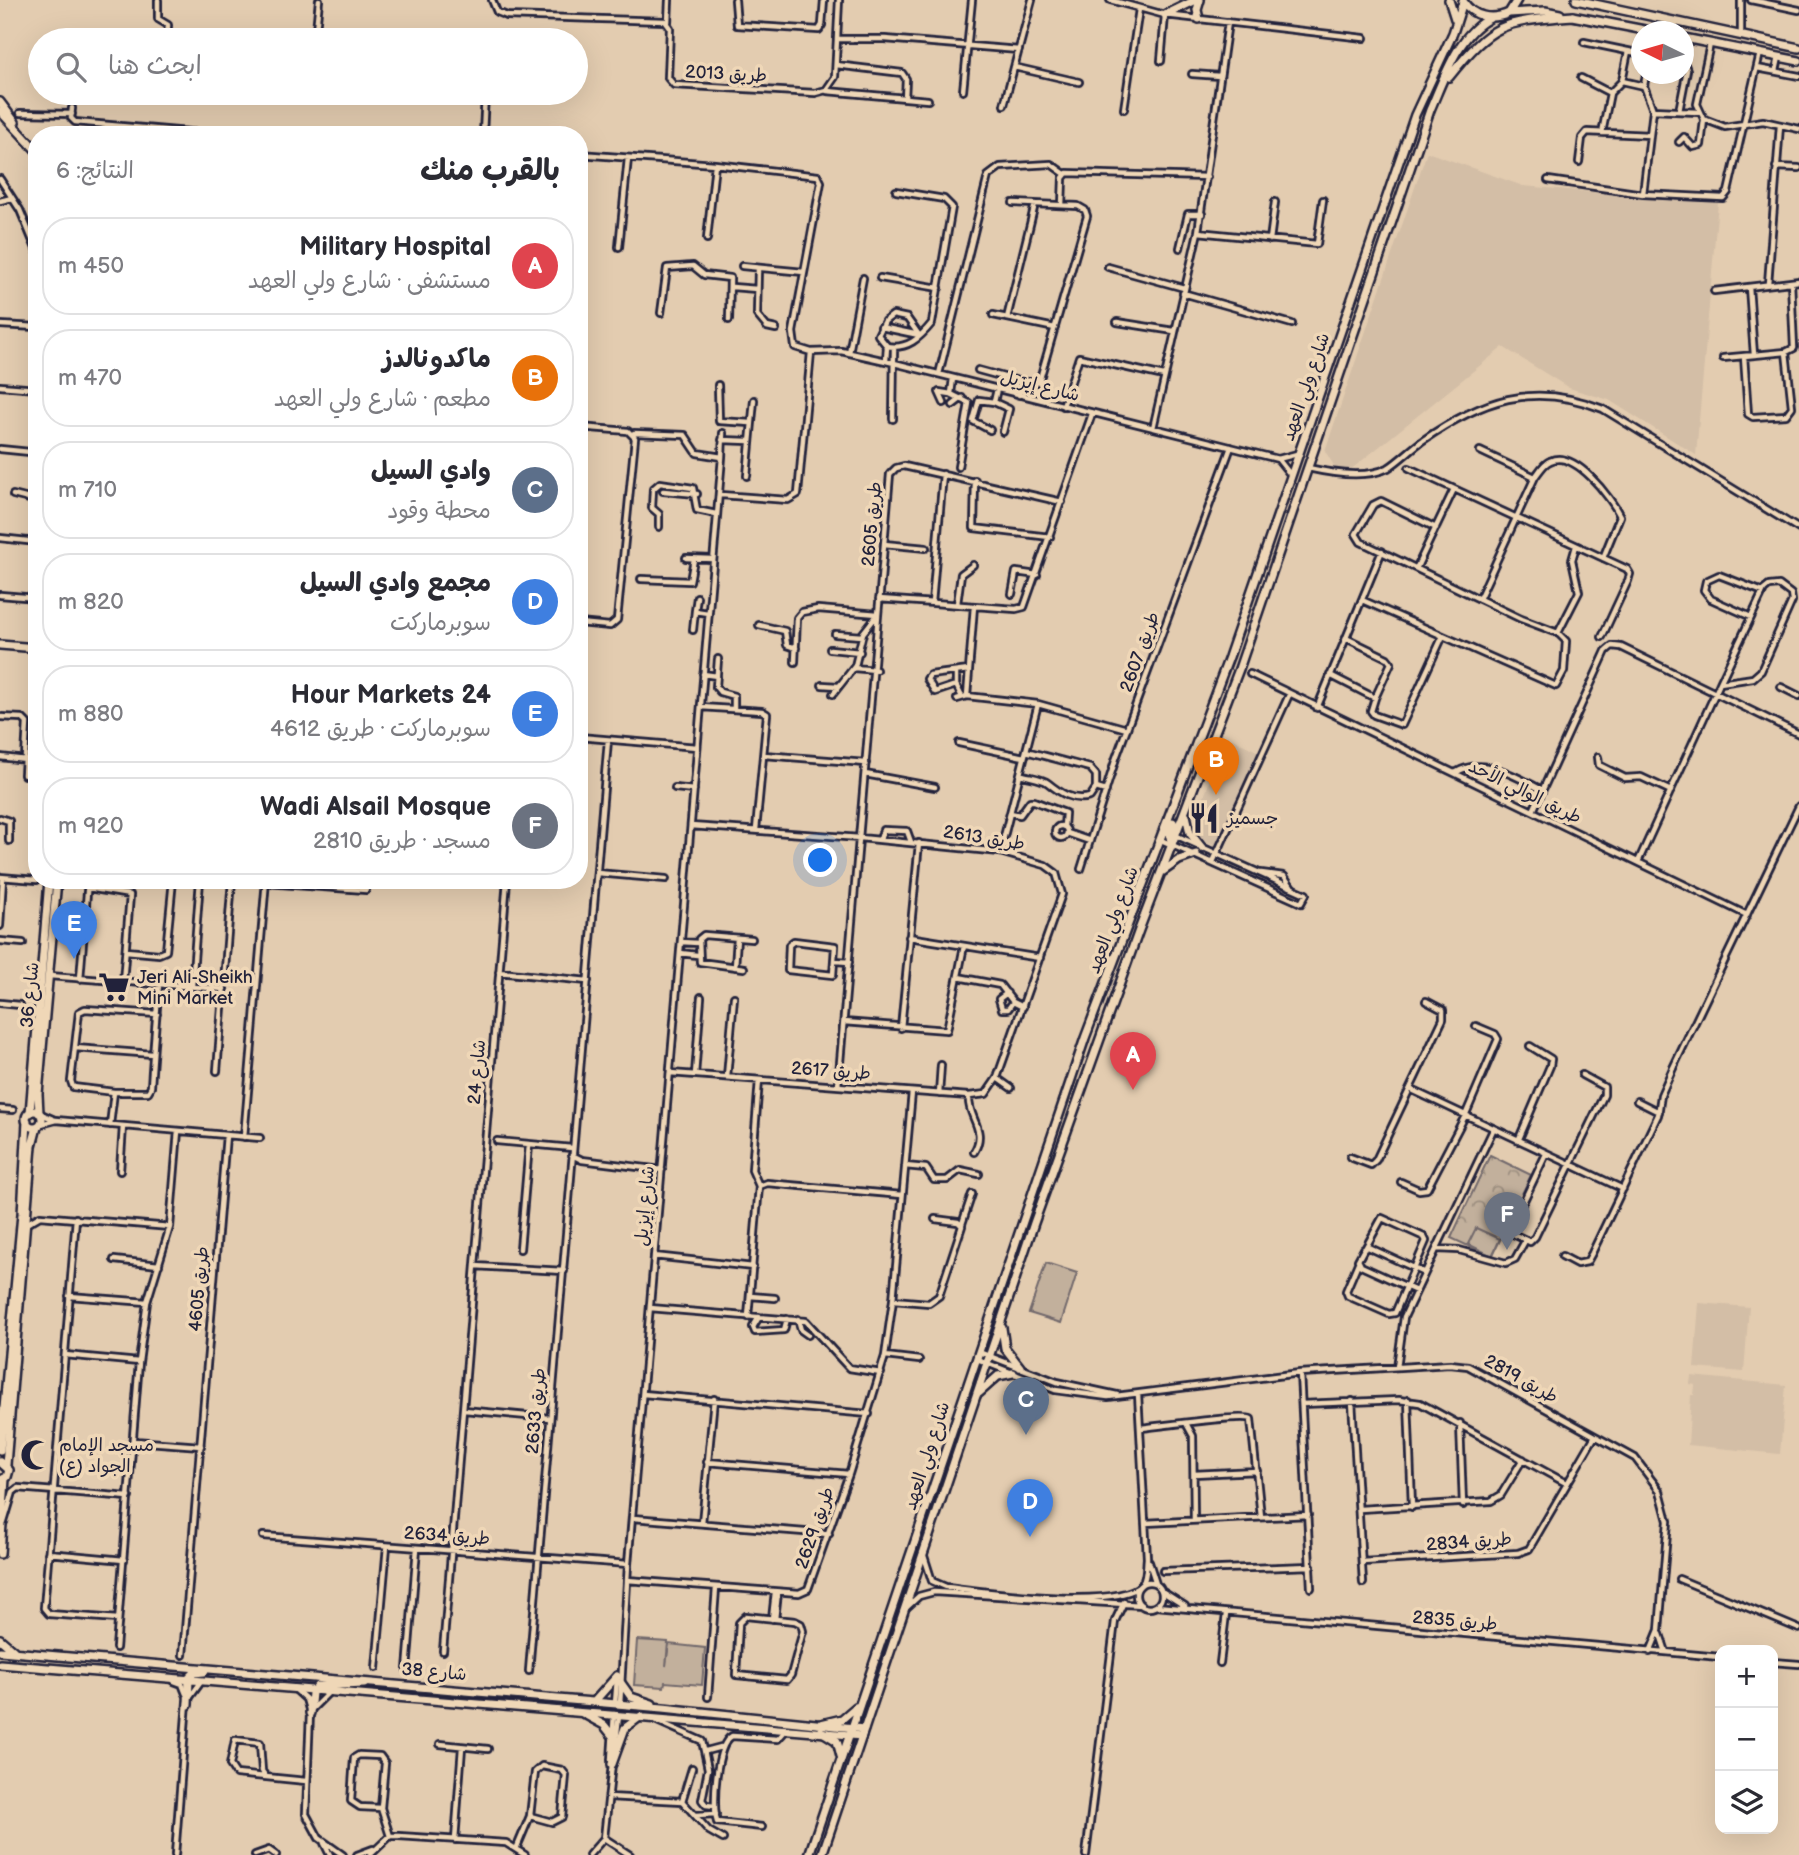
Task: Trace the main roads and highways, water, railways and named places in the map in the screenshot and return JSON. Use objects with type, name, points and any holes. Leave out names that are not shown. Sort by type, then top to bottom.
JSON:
[{"type":"main road","points":[[1165,15],[1198,0]]},
{"type":"main road","points":[[1198,0],[1199,19]]},
{"type":"main road","points":[[1449,0],[1455,12],[1453,33]]},
{"type":"main road","points":[[1508,13],[1517,0]]},
{"type":"main road","points":[[1577,0],[1799,48]]},
{"type":"main road","points":[[1463,1],[1476,14],[1490,18],[1508,13],[1545,11],[1631,27]]},
{"type":"main road","name":"شارع ولي العهد","points":[[822,1855],[978,1393],[983,1357],[1001,1325],[1034,1223],[1172,845],[1170,833],[1196,757],[1199,739],[1297,464],[1415,115],[1453,33],[1463,1]]},
{"type":"main road","points":[[1440,89],[1469,51],[1488,34],[1522,21],[1573,16]]},
{"type":"main road","name":"شارع ولي العهد","points":[[809,1855],[859,1704],[983,1357],[1004,1276],[1085,1038],[1161,840],[1186,812],[1239,668],[1440,89],[1463,43],[1476,27],[1490,18]]},
{"type":"main road","points":[[1694,40],[1799,61]]},
{"type":"main road","points":[[0,102],[25,138]]},
{"type":"main road","points":[[0,111],[28,141]]},
{"type":"main road","points":[[1297,464],[1308,468]]},
{"type":"main road","points":[[0,645],[28,647]]},
{"type":"main road","points":[[1186,812],[1190,833],[1202,848]]},
{"type":"main road","points":[[1161,872],[1179,859],[1196,855]]},
{"type":"main road","name":"شارع 36","points":[[27,1121],[30,1113],[48,889]]},
{"type":"main road","name":"شارع 36","points":[[39,1125],[38,1094],[56,889]]},
{"type":"main road","points":[[30,1113],[39,1113]]},
{"type":"main road","points":[[0,1450],[22,1214],[27,1121],[39,1125],[32,1146],[28,1223],[3,1463],[9,1471],[2,1479],[0,1554]]},
{"type":"main road","points":[[1001,1325],[1005,1348],[1020,1367]]},
{"type":"main road","points":[[978,1393],[998,1376],[1013,1373]]},
{"type":"main road","points":[[0,1639],[8,1648],[18,1652]]},
{"type":"main road","name":"شارع 38","points":[[0,1651],[663,1708],[863,1732]]},
{"type":"main road","name":"شارع 38","points":[[0,1664],[787,1728],[821,1727]]},
{"type":"main road","points":[[188,1705],[189,1678],[197,1672],[250,1672]]},
{"type":"main road","points":[[593,1703],[619,1680],[631,1697],[663,1708]]},
{"type":"main road","points":[[310,1713],[314,1689],[325,1683],[355,1686],[371,1682]]},
{"type":"main road","points":[[617,1704],[617,1714]]},
{"type":"main road","points":[[841,1759],[836,1741],[821,1727],[842,1718],[859,1704]]},
{"type":"main road","points":[[578,1711],[604,1724],[612,1735]]},
{"type":"main road","points":[[612,1765],[625,1728],[641,1716]]},
{"type":"place","name":"ماكدونالدز","points":[[1216,795]]},
{"type":"place","name":"جسميز","points":[[1204,818]]},
{"type":"place","name":"24 Hour Markets","points":[[74,959]]},
{"type":"place","name":"Jeri Ali-Sheikh Mini Market","points":[[114,987]]},
{"type":"place","name":"Military Hospital","points":[[1133,1090]]},
{"type":"place","name":"Wadi Alsail Mosque","points":[[1507,1250]]},
{"type":"place","name":"وادي السيل","points":[[1026,1435]]},
{"type":"place","name":"مسجد الإمام الجواد (ع)","points":[[36,1455]]},
{"type":"place","name":"مجمع وادي السيل","points":[[1030,1537]]}]
